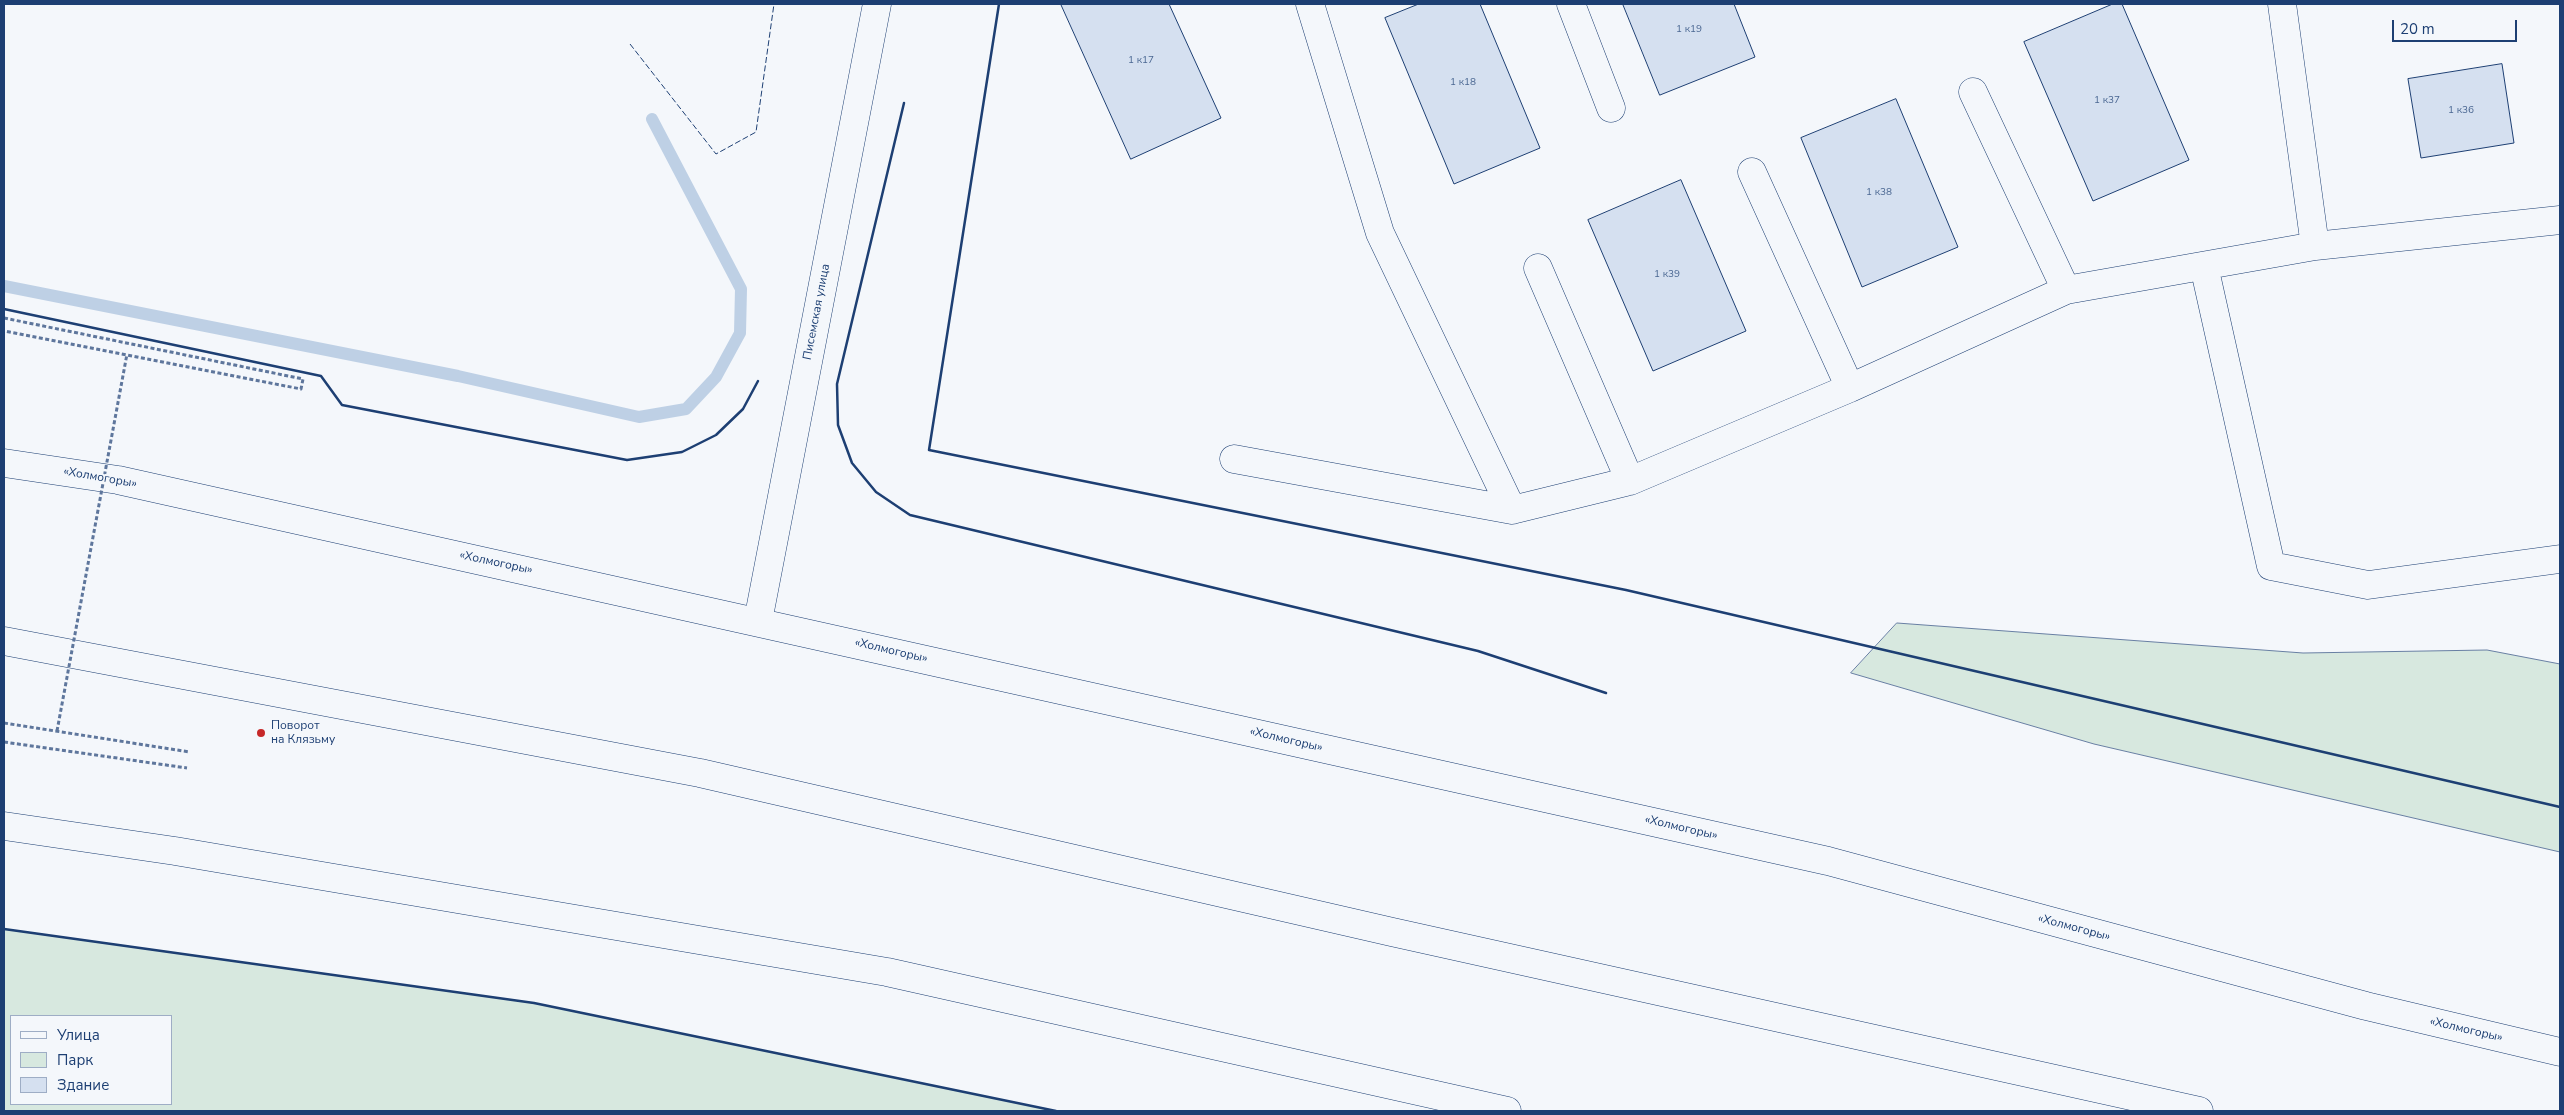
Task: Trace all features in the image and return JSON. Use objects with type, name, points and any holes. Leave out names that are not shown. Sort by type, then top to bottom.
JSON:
[{"type":"main road","name":"Писемская улица","points":[[758,621],[877,4]]},
{"type":"main road","points":[[1310,4],[1380,232],[1512,510]]},
{"type":"main road","points":[[1571,4],[1611,108]]},
{"type":"main road","points":[[2282,4],[2315,246]]},
{"type":"main road","points":[[1973,92],[2066,290]]},
{"type":"main road","points":[[1752,172],[1850,388]]},
{"type":"main road","points":[[1234,459],[1512,510],[1630,481],[1850,388],[2066,290],[2315,246],[2560,220]]},
{"type":"main road","points":[[2204,266],[2272,566],[2368,585],[2560,559]]},
{"type":"main road","points":[[1538,268],[1630,481]]},
{"type":"main road","name":"«Холмогоры»","points":[[4,463],[118,480],[758,621],[1828,861],[2357,1004],[2560,1052]]},
{"type":"main road","points":[[4,641],[700,773],[1392,932],[2199,1111]]},
{"type":"main road","points":[[4,826],[175,851],[887,972],[1507,1111]]},
{"type":"path","points":[[4,318],[303,379],[301,389],[4,331]]},
{"type":"path","points":[[57,731],[127,354]]},
{"type":"path","points":[[4,723],[190,752]]},
{"type":"path","points":[[4,742],[188,768]]},
{"type":"green space","points":[[1897,623],[2303,653],[2487,650],[2560,664],[2560,852],[2094,744],[1851,673]]},
{"type":"green space","points":[[4,929],[534,1003],[1056,1111],[4,1111]]},
{"type":"building","points":[[1061,4],[1169,4],[1221,118],[1131,159]]},
{"type":"building","points":[[1419,4],[1480,4],[1540,148],[1454,184],[1385,18]]},
{"type":"building","points":[[1623,4],[1734,4],[1755,57],[1660,95]]},
{"type":"building","points":[[2113,4],[2122,4],[2189,160],[2093,201],[2024,42]]},
{"type":"building","points":[[2502,64],[2514,143],[2421,158],[2408,79]]},
{"type":"building","points":[[1896,99],[1958,247],[1862,287],[1801,138]]},
{"type":"building","points":[[1681,180],[1746,331],[1653,371],[1588,220]]},
{"type":"waterway","points":[[4,286],[458,376],[639,417],[686,409],[716,377],[740,333],[741,289],[652,119]]},
{"type":"fence","points":[[630,44],[716,154],[756,132],[774,4]]},
{"type":"wall","points":[[999,4],[929,450],[1626,590],[2560,807]]},
{"type":"wall","points":[[904,103],[837,384],[838,425],[852,463],[876,492],[910,515],[1478,651],[1606,693]]},
{"type":"wall","points":[[4,309],[321,376],[342,405],[627,460],[682,452],[716,435],[743,409],[758,381]]},
{"type":"wall","points":[[4,929],[534,1003],[1056,1111]]},
{"type":"place","name":"Поворот на Клязьму","points":[[261,733]]}]
